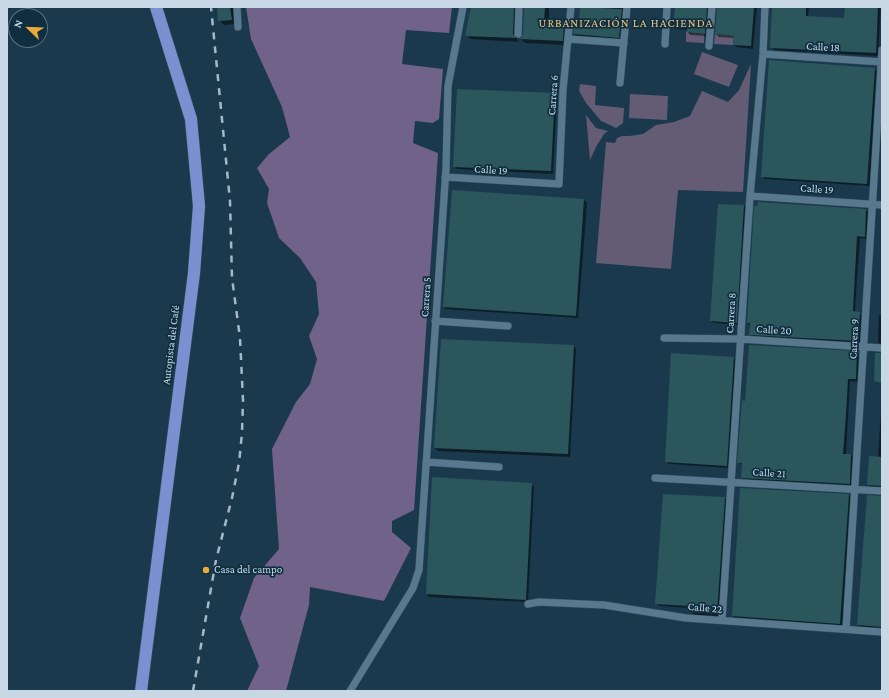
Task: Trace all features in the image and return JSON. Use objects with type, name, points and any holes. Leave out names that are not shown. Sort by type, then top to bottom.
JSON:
[{"type":"highway","name":"Autopista del Café","points":[[141,691],[194,273],[199,206],[192,120],[156,7]]},
{"type":"street","points":[[236,7],[238,27]]},
{"type":"street","name":"Carrera 5","points":[[350,691],[413,588],[419,570],[445,177],[448,86],[464,7]]},
{"type":"street","points":[[518,34],[519,7]]},
{"type":"street","name":"Carrera 6","points":[[559,184],[563,90],[571,7]]},
{"type":"street","points":[[620,84],[627,7]]},
{"type":"street","points":[[665,44],[667,7]]},
{"type":"street","points":[[709,46],[712,7]]},
{"type":"street","name":"Carrera 8","points":[[722,620],[750,196],[763,54],[765,7]]},
{"type":"street","points":[[568,39],[624,42]]},
{"type":"street","name":"Carrera 9","points":[[846,629],[882,50]]},
{"type":"street","name":"Calle 18","points":[[763,54],[882,62]]},
{"type":"street","name":"Calle 19","points":[[445,177],[559,184]]},
{"type":"street","name":"Calle 19","points":[[750,196],[882,205]]},
{"type":"street","points":[[436,321],[508,326]]},
{"type":"street","name":"Calle 20","points":[[664,338],[740,339],[882,348]]},
{"type":"street","points":[[426,462],[499,466]]},
{"type":"street","name":"Calle 21","points":[[655,478],[882,491]]},
{"type":"street","name":"Calle 22","points":[[528,604],[539,602],[604,605],[686,618],[882,632]]},
{"type":"shaded area","points":[[246,7],[452,7],[449,33],[406,30],[402,64],[443,69],[439,119],[433,123],[415,121],[413,143],[438,153],[414,510],[392,521],[392,532],[411,548],[384,601],[310,587],[309,605],[286,691],[247,691],[259,666],[240,618],[254,578],[279,549],[272,449],[296,402],[310,384],[317,359],[309,336],[319,314],[316,282],[300,258],[279,238],[267,203],[269,189],[257,168],[269,154],[290,137],[282,107],[251,39]]},
{"type":"shaded area","points":[[686,32],[704,34],[704,43],[686,42]]},
{"type":"shaded area","points":[[715,34],[734,36],[733,45],[714,44]]},
{"type":"shaded area","points":[[702,52],[738,65],[729,87],[694,74]]},
{"type":"shaded area","points":[[751,64],[743,192],[678,190],[671,269],[596,263],[606,142],[615,143],[617,138],[622,136],[643,134],[656,125],[674,122],[690,116],[702,91],[728,102],[739,90]]},
{"type":"shaded area","points":[[580,84],[596,86],[595,105],[624,108],[623,123],[616,128],[601,121],[586,103],[579,91]]},
{"type":"shaded area","points":[[630,94],[668,96],[667,120],[629,118]]},
{"type":"shaded area","points":[[586,115],[596,128],[608,131],[604,134],[590,160]]},
{"type":"building","points":[[217,7],[230,7],[232,20],[218,21]]},
{"type":"building","points":[[471,7],[514,7],[513,34],[516,38],[465,36]]},
{"type":"building","points":[[524,7],[545,7],[544,22],[564,23],[563,41],[520,39],[523,34]]},
{"type":"building","points":[[580,7],[622,9],[619,38],[573,34],[574,23],[579,23]]},
{"type":"building","points":[[675,7],[707,7],[705,34],[686,32],[687,28],[673,27]]},
{"type":"building","points":[[717,7],[754,7],[751,46],[733,45],[734,36],[715,34]]},
{"type":"building","points":[[772,7],[806,7],[806,16],[844,18],[845,7],[878,7],[876,53],[770,48]]},
{"type":"building","points":[[769,60],[875,68],[867,184],[761,177]]},
{"type":"building","points":[[457,89],[555,93],[551,171],[453,167]]},
{"type":"building","points":[[452,190],[584,199],[576,316],[443,307]]},
{"type":"building","points":[[758,202],[866,209],[865,237],[857,236],[853,311],[860,312],[858,341],[749,335],[750,323],[747,323],[754,206],[757,206]]},
{"type":"building","points":[[718,204],[744,205],[737,323],[710,321]]},
{"type":"building","points":[[441,339],[574,345],[568,454],[434,448]]},
{"type":"building","points":[[749,345],[857,351],[856,379],[848,379],[843,454],[851,454],[850,484],[741,478],[742,463],[737,463],[742,400],[745,401]]},
{"type":"building","points":[[671,353],[734,357],[727,466],[665,462]]},
{"type":"building","points":[[875,353],[882,353],[882,383],[874,381]]},
{"type":"building","points":[[869,456],[882,457],[882,486],[867,485]]},
{"type":"building","points":[[432,477],[532,483],[526,600],[426,594]]},
{"type":"building","points":[[740,488],[849,494],[840,624],[732,616]]},
{"type":"building","points":[[663,494],[725,497],[717,614],[690,612],[690,606],[655,604]]},
{"type":"building","points":[[867,495],[882,496],[882,627],[857,625]]},
{"type":"railway","points":[[193,691],[216,560],[232,498],[239,463],[243,400],[240,338],[232,278],[230,201],[211,7]]},
{"type":"place","name":"Casa del campo","points":[[206,570]]},
{"type":"district","name":"URBANIZACIÓN LA HACIENDA","points":[[626,23]]}]
